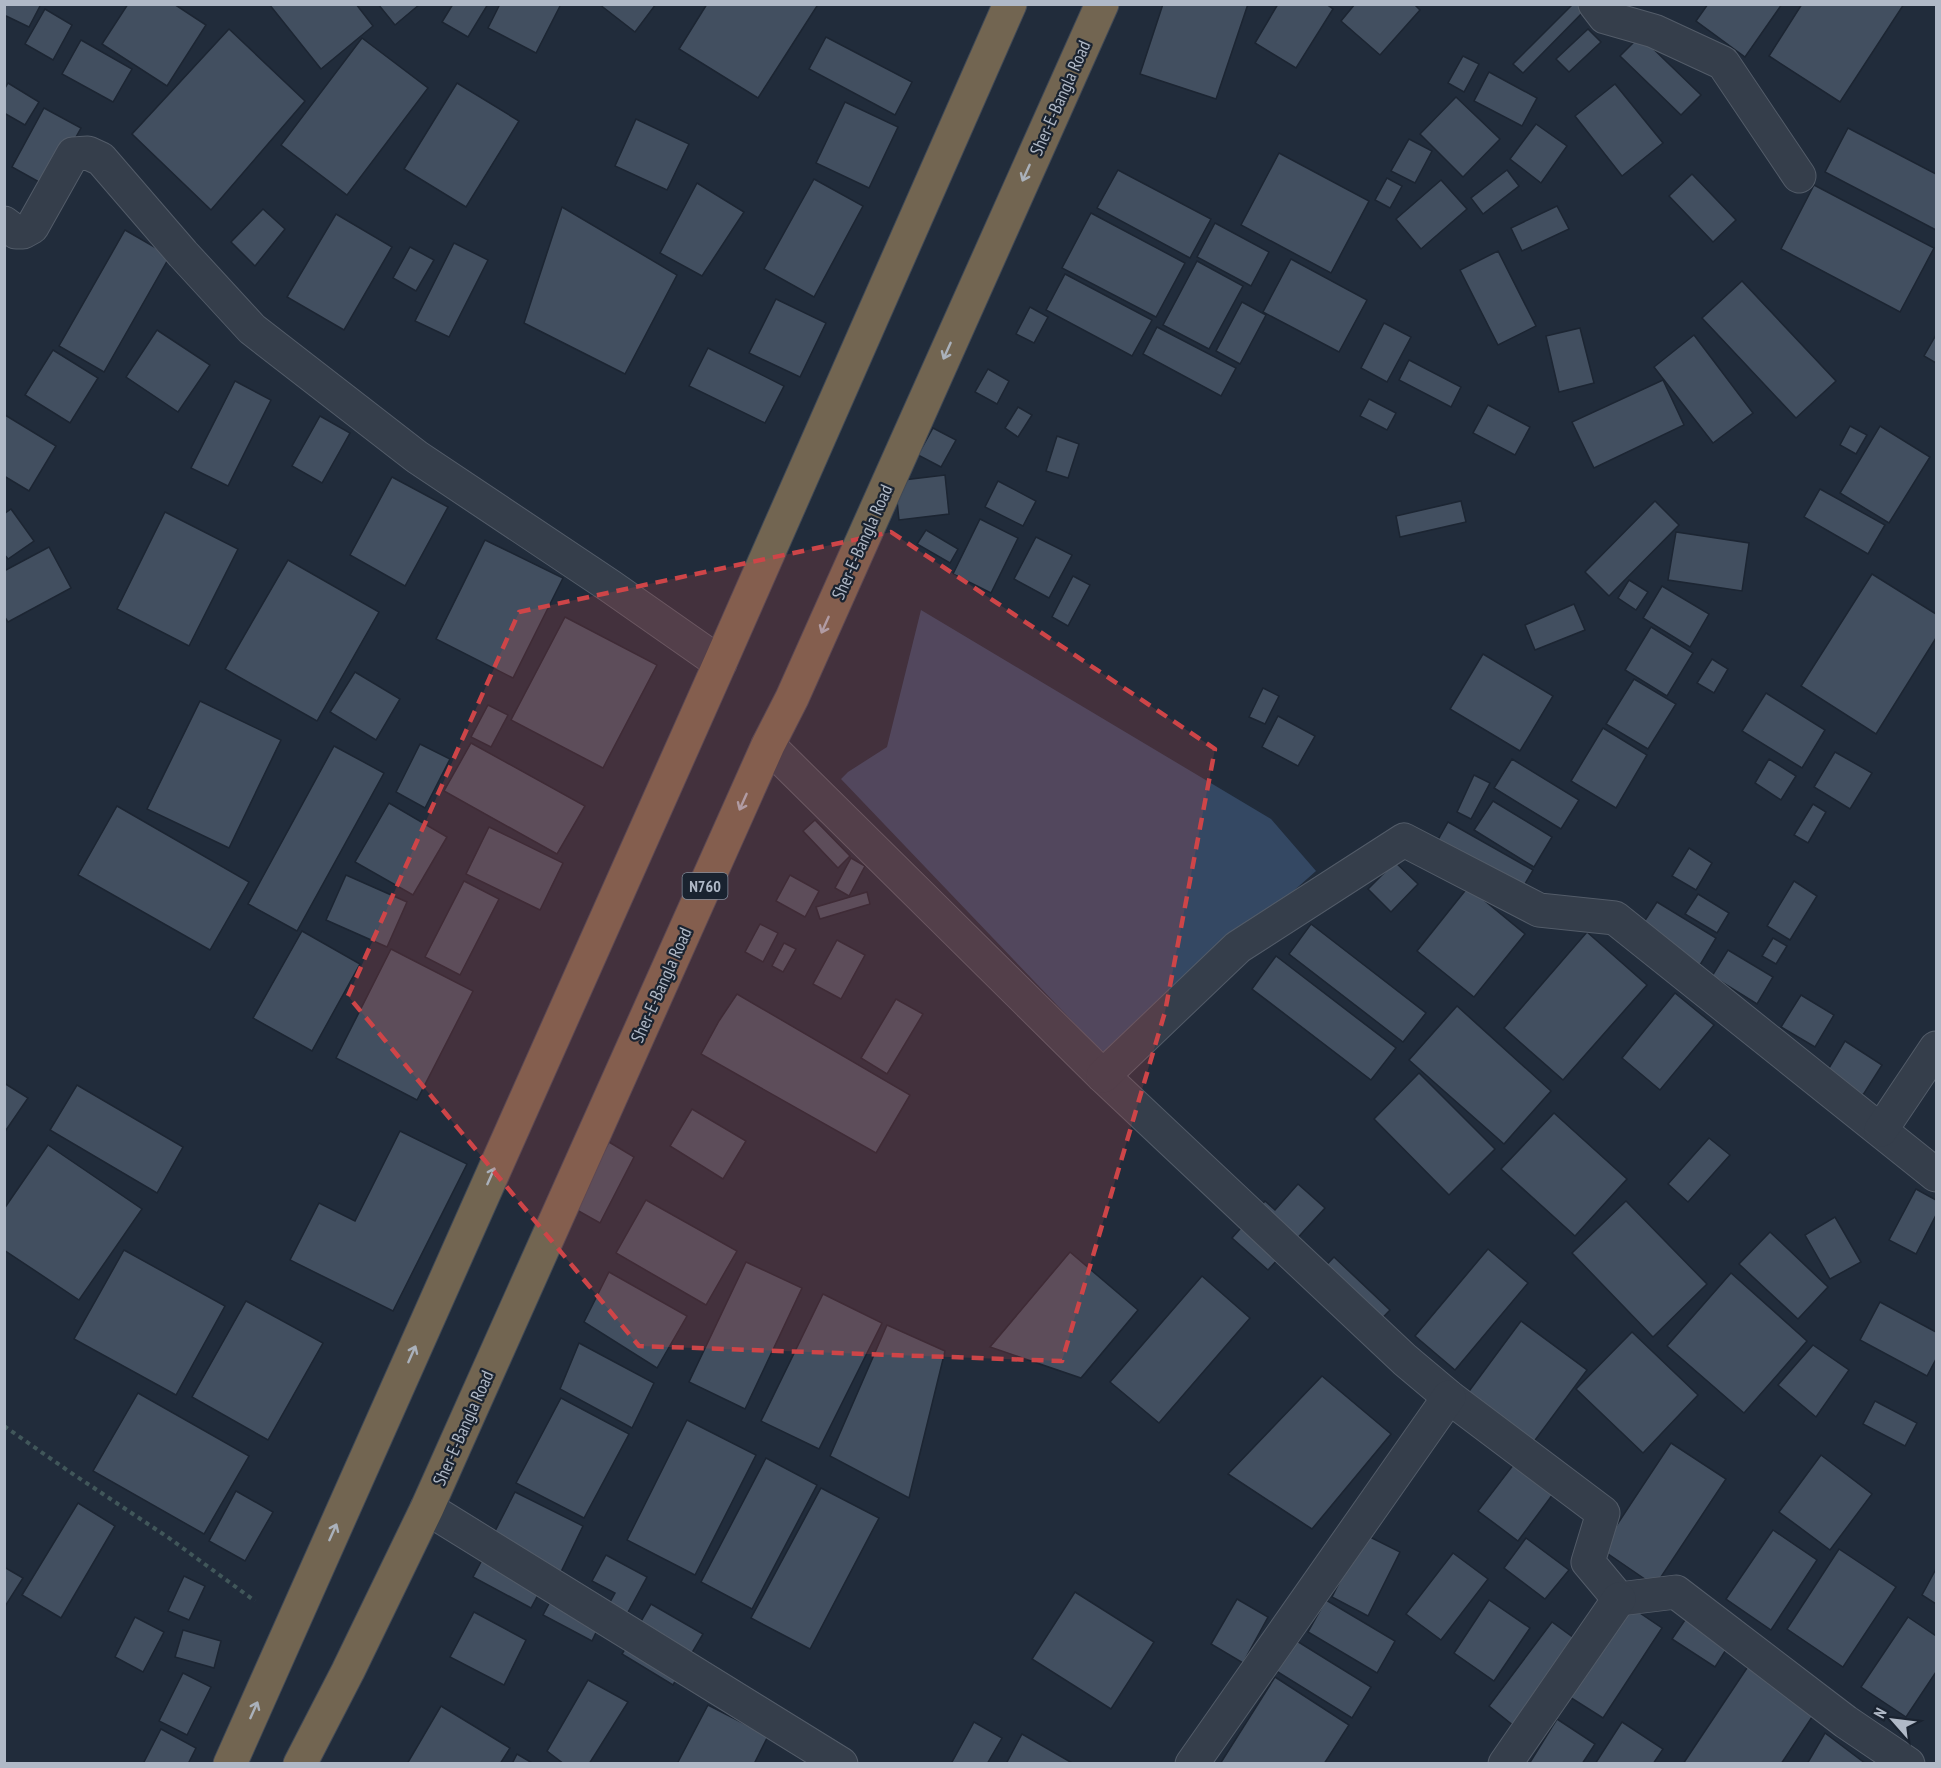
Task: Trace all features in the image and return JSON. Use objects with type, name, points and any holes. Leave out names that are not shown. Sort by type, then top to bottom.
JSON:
[{"type":"highway","points":[[230,1764],[720,663],[1010,4]]},
{"type":"highway","name":"Sher-E-Bangla Road","points":[[300,1764],[427,1509],[1102,4]]},
{"type":"street","points":[[1595,4],[1605,17],[1654,32],[1723,63],[1799,176]]},
{"type":"street","points":[[4,223],[16,232],[23,232],[32,227],[73,154],[88,153],[101,159],[252,329],[417,457],[610,586],[720,663]]},
{"type":"street","points":[[768,746],[1103,1076],[1405,1360],[1449,1397],[1603,1513],[1587,1562],[1619,1599]]},
{"type":"street","points":[[1103,1076],[1238,948],[1404,840],[1539,910],[1615,918],[1936,1175]]},
{"type":"street","points":[[1881,1130],[1936,1048]]},
{"type":"street","points":[[1192,1764],[1449,1397]]},
{"type":"street","points":[[427,1509],[841,1764]]},
{"type":"street","points":[[1505,1764],[1619,1599],[1676,1592],[1837,1715],[1908,1764]]},
{"type":"path","points":[[4,1426],[250,1596],[290,1631]]},
{"type":"highlighted area","points":[[891,532],[1215,749],[1165,1012],[1062,1361],[639,1346],[348,996],[519,612]]},
{"type":"water","points":[[921,610],[1271,819],[1316,871],[1109,1054],[1099,1049],[841,779],[887,747]]},
{"type":"building","points":[[4,4],[41,4],[29,27],[4,15]]},
{"type":"building","points":[[128,4],[174,4],[206,25],[167,86],[102,44]]},
{"type":"building","points":[[269,4],[356,4],[373,26],[321,69]]},
{"type":"building","points":[[378,4],[420,4],[395,25]]},
{"type":"building","points":[[453,4],[488,4],[468,37],[442,22]]},
{"type":"building","points":[[500,4],[561,4],[536,53],[488,28]]},
{"type":"building","points":[[599,4],[656,4],[635,32]]},
{"type":"building","points":[[707,4],[814,4],[817,6],[758,98],[679,49]]},
{"type":"building","points":[[1163,4],[1248,4],[1216,99],[1140,74]]},
{"type":"building","points":[[1278,4],[1326,4],[1333,9],[1296,68],[1255,43]]},
{"type":"building","points":[[1355,4],[1414,4],[1420,10],[1380,55],[1341,21]]},
{"type":"building","points":[[1573,4],[1589,6],[1523,73],[1513,64]]},
{"type":"building","points":[[1708,4],[1782,4],[1745,57],[1696,21]]},
{"type":"building","points":[[1802,4],[1904,4],[1840,102],[1769,56]]},
{"type":"building","points":[[45,9],[72,25],[53,60],[25,44]]},
{"type":"building","points":[[229,29],[305,101],[211,210],[132,134]]},
{"type":"building","points":[[1588,29],[1601,42],[1569,72],[1556,59]]},
{"type":"building","points":[[1640,36],[1701,95],[1681,115],[1620,56]]},
{"type":"building","points":[[826,37],[912,82],[895,115],[809,69]]},
{"type":"building","points":[[362,38],[428,88],[347,195],[281,145]]},
{"type":"building","points":[[81,40],[132,69],[113,102],[62,74]]},
{"type":"building","points":[[1463,56],[1479,64],[1464,92],[1448,83]]},
{"type":"building","points":[[1489,72],[1537,98],[1522,126],[1474,101]]},
{"type":"building","points":[[8,83],[39,102],[25,125],[4,113],[4,90]]},
{"type":"building","points":[[457,83],[519,121],[466,207],[404,169]]},
{"type":"building","points":[[1615,84],[1663,143],[1622,176],[1575,116]]},
{"type":"building","points":[[1456,97],[1500,139],[1463,177],[1420,134]]},
{"type":"building","points":[[845,102],[898,127],[869,188],[816,163]]},
{"type":"building","points":[[44,108],[81,128],[48,187],[12,167]]},
{"type":"building","points":[[636,119],[689,144],[667,190],[615,166]]},
{"type":"building","points":[[1536,124],[1567,146],[1541,183],[1510,159]]},
{"type":"building","points":[[1848,128],[1936,174],[1936,230],[1825,172]]},
{"type":"building","points":[[1409,139],[1432,151],[1415,183],[1391,171]]},
{"type":"building","points":[[1279,153],[1369,201],[1331,273],[1241,225]]},
{"type":"building","points":[[1118,170],[1211,219],[1190,258],[1097,208]]},
{"type":"building","points":[[1507,170],[1519,186],[1483,214],[1471,198]]},
{"type":"building","points":[[1692,174],[1736,220],[1713,242],[1669,196]]},
{"type":"building","points":[[1387,178],[1402,186],[1390,208],[1375,200]]},
{"type":"building","points":[[814,179],[863,206],[814,297],[764,269]]},
{"type":"building","points":[[1441,180],[1467,209],[1421,249],[1396,219]]},
{"type":"building","points":[[697,183],[744,212],[702,276],[660,253]]},
{"type":"building","points":[[1814,185],[1934,248],[1900,312],[1781,249]]},
{"type":"building","points":[[1557,206],[1569,229],[1522,251],[1511,228]]},
{"type":"building","points":[[562,207],[677,275],[625,374],[524,323]]},
{"type":"building","points":[[263,209],[285,229],[255,266],[231,242]]},
{"type":"building","points":[[1091,213],[1185,263],[1156,317],[1062,268]]},
{"type":"building","points":[[336,214],[392,247],[344,330],[287,297]]},
{"type":"building","points":[[1215,223],[1269,252],[1251,286],[1197,257]]},
{"type":"building","points":[[125,230],[170,256],[104,372],[59,346]]},
{"type":"building","points":[[454,243],[488,260],[449,337],[415,321]]},
{"type":"building","points":[[410,247],[434,260],[416,291],[393,278]]},
{"type":"building","points":[[1498,251],[1536,326],[1498,345],[1460,270]]},
{"type":"building","points":[[1291,259],[1367,300],[1339,352],[1263,312]]},
{"type":"building","points":[[1197,261],[1243,286],[1209,349],[1163,325]]},
{"type":"building","points":[[1065,274],[1152,320],[1132,356],[1046,310]]},
{"type":"building","points":[[1742,281],[1836,381],[1796,418],[1702,318]]},
{"type":"building","points":[[776,299],[826,323],[800,377],[749,353]]},
{"type":"building","points":[[1242,302],[1266,315],[1240,364],[1216,351]]},
{"type":"building","points":[[1030,307],[1048,317],[1034,343],[1016,334]]},
{"type":"building","points":[[1384,323],[1411,337],[1387,382],[1361,368]]},
{"type":"building","points":[[1157,327],[1236,368],[1221,396],[1143,354]]},
{"type":"building","points":[[1580,328],[1594,383],[1559,392],[1546,336]]},
{"type":"building","points":[[157,330],[210,365],[178,412],[126,377]]},
{"type":"building","points":[[1694,335],[1753,413],[1713,443],[1654,367]]},
{"type":"building","points":[[1936,335],[1936,363],[1924,356]]},
{"type":"building","points":[[708,348],[784,386],[765,423],[689,386]]},
{"type":"building","points":[[53,350],[98,378],[70,423],[25,395]]},
{"type":"building","points":[[1409,360],[1461,387],[1451,407],[1399,380]]},
{"type":"building","points":[[988,369],[1009,381],[997,404],[975,392]]},
{"type":"building","points":[[1663,380],[1684,425],[1594,468],[1572,422]]},
{"type":"building","points":[[235,381],[271,400],[228,486],[191,468]]},
{"type":"building","points":[[1369,399],[1396,413],[1387,430],[1360,416]]},
{"type":"building","points":[[1488,405],[1530,427],[1515,455],[1473,433]]},
{"type":"building","points":[[1018,407],[1032,415],[1018,437],[1005,428]]},
{"type":"building","points":[[5,415],[56,446],[29,491],[4,476]]},
{"type":"building","points":[[320,416],[350,433],[322,483],[292,466]]},
{"type":"building","points":[[1850,426],[1867,435],[1856,454],[1840,445]]},
{"type":"building","points":[[1880,426],[1930,457],[1889,523],[1840,493]]},
{"type":"building","points":[[933,428],[956,440],[941,467],[918,455]]},
{"type":"building","points":[[1057,436],[1079,444],[1068,478],[1046,471]]},
{"type":"building","points":[[945,475],[949,514],[899,520],[895,481]]},
{"type":"building","points":[[392,477],[448,507],[405,586],[350,555]]},
{"type":"building","points":[[998,481],[1036,501],[1023,526],[985,507]]},
{"type":"building","points":[[1820,489],[1885,525],[1868,554],[1804,517]]},
{"type":"building","points":[[1461,501],[1466,522],[1400,537],[1396,516]]},
{"type":"building","points":[[1655,501],[1679,525],[1609,596],[1585,572]]},
{"type":"building","points":[[11,509],[34,541],[8,559],[4,554],[4,514]]},
{"type":"building","points":[[165,512],[238,549],[189,646],[117,609]]},
{"type":"building","points":[[980,519],[1018,538],[991,593],[953,574]]},
{"type":"building","points":[[926,530],[958,549],[950,563],[917,544]]},
{"type":"building","points":[[1676,532],[1749,543],[1742,591],[1668,580]]},
{"type":"building","points":[[1036,537],[1072,555],[1049,598],[1014,579]]},
{"type":"building","points":[[485,540],[563,578],[513,678],[436,639]]},
{"type":"building","points":[[49,547],[71,588],[8,622],[4,616],[4,571]]},
{"type":"building","points":[[288,560],[379,612],[317,721],[225,669]]},
{"type":"building","points":[[1872,574],[1936,614],[1936,638],[1876,734],[1801,686]]},
{"type":"building","points":[[1073,576],[1090,585],[1068,626],[1052,617]]},
{"type":"building","points":[[1629,580],[1648,592],[1636,610],[1618,598]]},
{"type":"building","points":[[1662,586],[1709,614],[1690,647],[1643,618]]},
{"type":"building","points":[[1574,604],[1585,630],[1535,650],[1525,625]]},
{"type":"building","points":[[565,617],[657,665],[603,768],[511,720]]},
{"type":"building","points":[[1651,627],[1693,653],[1667,696],[1625,670]]},
{"type":"building","points":[[1483,654],[1553,696],[1520,751],[1450,709]]},
{"type":"building","points":[[1712,659],[1728,669],[1714,693],[1697,683]]},
{"type":"building","points":[[355,672],[400,699],[376,740],[330,712]]},
{"type":"building","points":[[1634,679],[1676,704],[1648,749],[1606,724]]},
{"type":"building","points":[[1263,688],[1279,696],[1265,724],[1249,717]]},
{"type":"building","points":[[1766,693],[1825,730],[1802,768],[1742,731]]},
{"type":"building","points":[[200,701],[281,740],[229,848],[147,809]]},
{"type":"building","points":[[488,705],[508,715],[491,747],[471,737]]},
{"type":"building","points":[[1278,716],[1315,736],[1298,766],[1262,747]]},
{"type":"building","points":[[1603,728],[1647,755],[1616,808],[1571,781]]},
{"type":"building","points":[[471,743],[585,806],[557,854],[444,791]]},
{"type":"building","points":[[420,744],[450,759],[425,808],[396,792]]},
{"type":"building","points":[[334,746],[384,773],[297,931],[248,904]]},
{"type":"building","points":[[1835,752],[1872,773],[1850,809],[1814,787]]},
{"type":"building","points":[[1512,759],[1579,800],[1561,829],[1494,788]]},
{"type":"building","points":[[1769,759],[1796,776],[1781,800],[1755,783]]},
{"type":"building","points":[[1474,775],[1490,783],[1471,819],[1457,812]]},
{"type":"building","points":[[1493,801],[1552,837],[1534,867],[1474,830]]},
{"type":"building","points":[[389,803],[447,837],[413,895],[355,862]]},
{"type":"building","points":[[1813,804],[1826,812],[1808,843],[1794,835]]},
{"type":"building","points":[[117,806],[249,882],[210,950],[78,875]]},
{"type":"building","points":[[815,820],[850,856],[838,868],[803,831]]},
{"type":"building","points":[[1448,822],[1533,870],[1518,896],[1434,847]]},
{"type":"building","points":[[489,827],[563,863],[540,910],[466,874]]},
{"type":"building","points":[[1689,848],[1712,863],[1696,890],[1672,876]]},
{"type":"building","points":[[851,858],[865,866],[849,896],[835,888]]},
{"type":"building","points":[[1395,862],[1418,884],[1391,912],[1368,889]]},
{"type":"building","points":[[346,875],[407,902],[387,947],[326,920]]},
{"type":"building","points":[[790,875],[819,891],[805,917],[776,901]]},
{"type":"building","points":[[464,881],[499,899],[460,975],[425,957]]},
{"type":"building","points":[[1794,881],[1817,896],[1790,940],[1767,926]]},
{"type":"building","points":[[1468,887],[1525,934],[1474,997],[1417,951]]},
{"type":"building","points":[[867,892],[870,904],[820,919],[816,907]]},
{"type":"building","points":[[1698,894],[1729,913],[1717,933],[1685,914]]},
{"type":"building","points":[[1657,902],[1716,938],[1700,965],[1640,928]]},
{"type":"building","points":[[760,924],[778,933],[763,962],[745,952]]},
{"type":"building","points":[[1311,924],[1426,1013],[1403,1042],[1289,954]]},
{"type":"building","points":[[302,931],[360,964],[312,1051],[253,1018]]},
{"type":"building","points":[[1587,932],[1647,985],[1563,1080],[1504,1028]]},
{"type":"building","points":[[1773,938],[1787,946],[1776,964],[1762,956]]},
{"type":"building","points":[[837,940],[865,955],[841,999],[813,984]]},
{"type":"building","points":[[784,943],[796,949],[783,972],[772,966]]},
{"type":"building","points":[[391,949],[473,991],[417,1100],[336,1058]]},
{"type":"building","points":[[1728,950],[1773,977],[1757,1004],[1712,976]]},
{"type":"building","points":[[1276,956],[1396,1048],[1371,1080],[1252,989]]},
{"type":"building","points":[[1675,993],[1714,1025],[1660,1090],[1622,1058]]},
{"type":"building","points":[[737,994],[910,1095],[876,1153],[701,1054]]},
{"type":"building","points":[[1801,995],[1834,1015],[1815,1047],[1781,1027]]},
{"type":"building","points":[[896,999],[923,1014],[887,1074],[861,1058]]},
{"type":"building","points":[[1457,1006],[1551,1091],[1504,1144],[1409,1060]]},
{"type":"building","points":[[1845,1041],[1882,1065],[1863,1095],[1826,1073]]},
{"type":"building","points":[[1419,1073],[1495,1149],[1449,1195],[1374,1119]]},
{"type":"building","points":[[4,1083],[28,1098],[4,1133]]},
{"type":"building","points":[[77,1085],[183,1147],[157,1193],[50,1130]]},
{"type":"building","points":[[692,1109],[746,1141],[723,1179],[670,1146]]},
{"type":"building","points":[[1554,1113],[1627,1179],[1575,1236],[1501,1169]]},
{"type":"building","points":[[400,1131],[467,1164],[393,1311],[290,1260],[319,1203],[355,1221]]},
{"type":"building","points":[[1709,1138],[1730,1155],[1688,1202],[1668,1184]]},
{"type":"building","points":[[609,1142],[634,1157],[600,1223],[575,1209]]},
{"type":"building","points":[[48,1145],[142,1209],[79,1300],[4,1250],[4,1209]]},
{"type":"building","points":[[1298,1184],[1325,1208],[1268,1270],[1232,1238],[1265,1201],[1275,1210]]},
{"type":"building","points":[[1916,1189],[1936,1200],[1936,1215],[1916,1254],[1889,1240]]},
{"type":"building","points":[[646,1200],[737,1251],[706,1305],[616,1253]]},
{"type":"building","points":[[1626,1201],[1707,1284],[1653,1337],[1572,1253]]},
{"type":"building","points":[[1835,1217],[1861,1262],[1830,1279],[1805,1235]]},
{"type":"building","points":[[1770,1232],[1828,1287],[1798,1319],[1739,1264]]},
{"type":"building","points":[[1488,1249],[1528,1283],[1455,1370],[1415,1336]]},
{"type":"building","points":[[124,1250],[225,1306],[176,1395],[74,1339]]},
{"type":"building","points":[[1070,1252],[1138,1310],[1081,1378],[990,1347]]},
{"type":"building","points":[[1334,1257],[1390,1310],[1365,1336],[1309,1283]]},
{"type":"building","points":[[746,1262],[802,1288],[745,1409],[689,1382]]},
{"type":"building","points":[[609,1272],[687,1316],[657,1368],[584,1322]]},
{"type":"building","points":[[1731,1273],[1807,1341],[1744,1413],[1667,1346]]},
{"type":"building","points":[[1202,1276],[1250,1318],[1159,1423],[1110,1382]]},
{"type":"building","points":[[823,1294],[882,1323],[819,1449],[761,1421]]},
{"type":"building","points":[[246,1301],[323,1343],[268,1440],[192,1397]]},
{"type":"building","points":[[1880,1302],[1936,1332],[1936,1359],[1927,1376],[1860,1340]]},
{"type":"building","points":[[1521,1321],[1587,1370],[1530,1447],[1464,1398]]},
{"type":"building","points":[[887,1325],[945,1351],[909,1498],[830,1456]]},
{"type":"building","points":[[1632,1332],[1698,1395],[1643,1453],[1576,1389]]},
{"type":"building","points":[[579,1343],[654,1383],[632,1428],[560,1389]]},
{"type":"building","points":[[1813,1345],[1849,1370],[1816,1417],[1778,1385]]},
{"type":"building","points":[[1322,1376],[1391,1434],[1312,1529],[1228,1474]]},
{"type":"building","points":[[138,1393],[249,1456],[204,1534],[93,1471]]},
{"type":"building","points":[[561,1398],[629,1434],[584,1518],[516,1483]]},
{"type":"building","points":[[1875,1401],[1917,1423],[1905,1446],[1863,1424]]},
{"type":"building","points":[[687,1420],[756,1455],[695,1575],[627,1540]]},
{"type":"building","points":[[1671,1443],[1726,1479],[1655,1586],[1601,1549]]},
{"type":"building","points":[[1821,1455],[1872,1494],[1830,1550],[1779,1512]]},
{"type":"building","points":[[766,1458],[817,1485],[752,1609],[701,1582]]},
{"type":"building","points":[[1517,1460],[1556,1490],[1518,1541],[1478,1511]]},
{"type":"building","points":[[821,1488],[879,1518],[810,1649],[751,1618]]},
{"type":"building","points":[[236,1491],[273,1512],[245,1561],[209,1541]]},
{"type":"building","points":[[515,1492],[583,1526],[559,1576],[490,1541]]},
{"type":"building","points":[[78,1503],[115,1526],[61,1618],[22,1595]]},
{"type":"building","points":[[1773,1530],[1817,1560],[1771,1630],[1726,1599]]},
{"type":"building","points":[[1364,1534],[1400,1552],[1368,1616],[1332,1597]]},
{"type":"building","points":[[1526,1538],[1569,1570],[1545,1599],[1504,1568]]},
{"type":"building","points":[[490,1545],[548,1576],[531,1608],[473,1577]]},
{"type":"building","points":[[1839,1549],[1896,1587],[1843,1667],[1787,1629]]},
{"type":"building","points":[[1453,1553],[1488,1579],[1441,1640],[1406,1614]]},
{"type":"building","points":[[606,1555],[647,1577],[627,1614],[609,1604],[615,1593],[592,1581]]},
{"type":"building","points":[[4,1567],[23,1578],[4,1608]]},
{"type":"building","points":[[1936,1569],[1936,1604],[1922,1595]]},
{"type":"building","points":[[184,1576],[205,1586],[189,1620],[168,1611]]},
{"type":"building","points":[[560,1583],[608,1607],[592,1641],[543,1615]]},
{"type":"building","points":[[1075,1592],[1154,1642],[1111,1709],[1032,1659]]},
{"type":"building","points":[[1237,1599],[1268,1617],[1243,1663],[1211,1644]]},
{"type":"building","points":[[1326,1600],[1395,1641],[1377,1673],[1308,1632]]},
{"type":"building","points":[[1489,1600],[1530,1628],[1494,1681],[1454,1653]]},
{"type":"building","points":[[1625,1603],[1662,1628],[1603,1718],[1565,1694]]},
{"type":"building","points":[[651,1604],[703,1634],[673,1685],[622,1654]]},
{"type":"building","points":[[474,1612],[526,1640],[504,1685],[450,1657]]},
{"type":"building","points":[[135,1617],[164,1632],[143,1672],[115,1657]]},
{"type":"building","points":[[1687,1617],[1729,1645],[1715,1667],[1672,1639]]},
{"type":"building","points":[[1908,1617],[1936,1636],[1936,1672],[1906,1717],[1861,1687]]},
{"type":"building","points":[[1552,1622],[1578,1641],[1514,1726],[1489,1706]]},
{"type":"building","points":[[183,1630],[221,1641],[214,1668],[175,1657]]},
{"type":"building","points":[[1292,1638],[1371,1687],[1352,1718],[1273,1669]]},
{"type":"building","points":[[1749,1665],[1816,1711],[1781,1764],[1683,1764]]},
{"type":"building","points":[[183,1673],[211,1687],[187,1735],[159,1721]]},
{"type":"building","points":[[1275,1677],[1349,1725],[1324,1764],[1220,1764]]},
{"type":"building","points":[[588,1680],[628,1702],[589,1764],[564,1764],[547,1751]]},
{"type":"building","points":[[708,1705],[768,1736],[754,1764],[677,1764]]},
{"type":"building","points":[[441,1706],[510,1748],[500,1764],[407,1764]]},
{"type":"building","points":[[1557,1719],[1595,1744],[1582,1764],[1529,1764]]},
{"type":"building","points":[[974,1722],[1002,1738],[987,1764],[951,1764]]},
{"type":"building","points":[[1622,1722],[1663,1749],[1653,1764],[1595,1764]]},
{"type":"building","points":[[161,1729],[196,1748],[188,1764],[143,1764]]},
{"type":"building","points":[[1825,1733],[1866,1764],[1807,1764]]},
{"type":"building","points":[[1022,1734],[1074,1764],[1006,1764]]},
{"type":"building","points":[[517,1754],[534,1764],[512,1764]]}]
